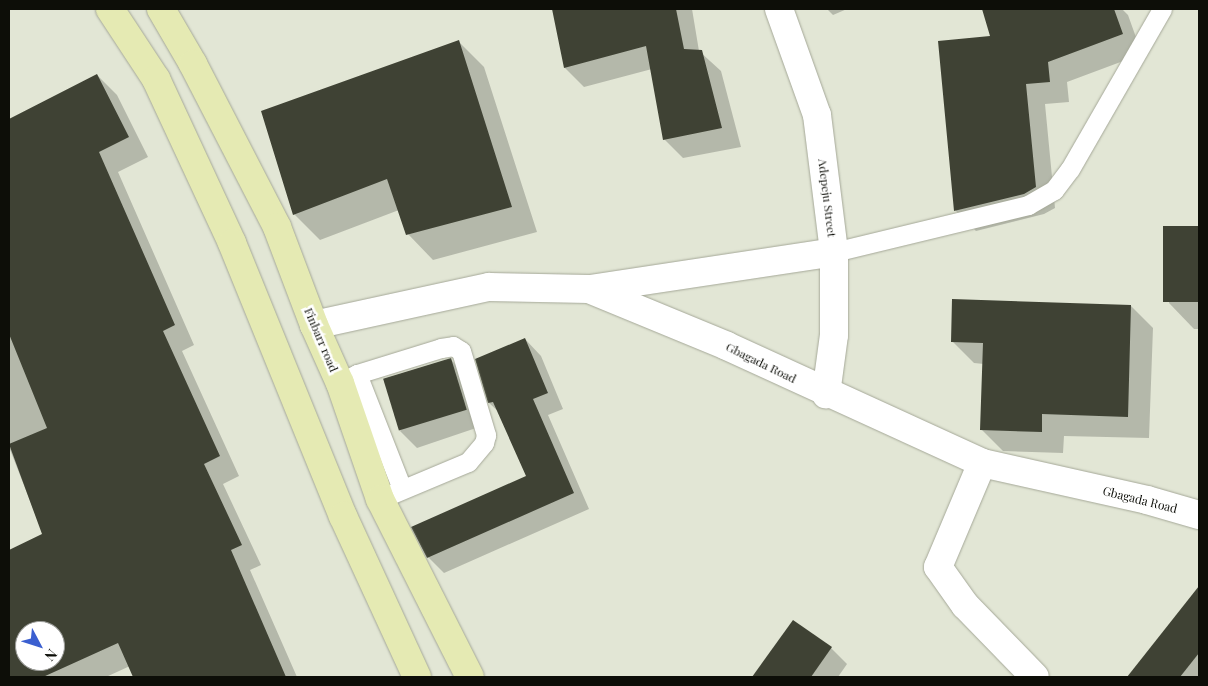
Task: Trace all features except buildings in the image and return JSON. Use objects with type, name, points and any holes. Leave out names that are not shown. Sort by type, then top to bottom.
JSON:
[{"type":"main road","points":[[110,9],[156,79],[232,243],[343,516],[417,677]]},
{"type":"main road","name":"Finbarr road","points":[[161,9],[193,64],[277,227],[314,325],[348,378],[391,494],[470,677]]},
{"type":"street","name":"Adepeju Street","points":[[779,9],[817,115],[834,252],[834,335],[826,394]]},
{"type":"street","points":[[589,290],[834,252]]},
{"type":"street","name":"Gbagada Road","points":[[314,325],[489,288],[589,290],[727,346],[826,394],[982,463],[1146,500],[1199,515]]},
{"type":"street","points":[[982,463],[938,567],[965,605],[1035,677]]},
{"type":"lane","points":[[834,252],[1028,205],[1054,190],[1070,169],[1162,9]]},
{"type":"lane","points":[[348,378],[441,348],[453,346],[461,351],[486,435],[484,443],[468,462],[391,494]]}]
